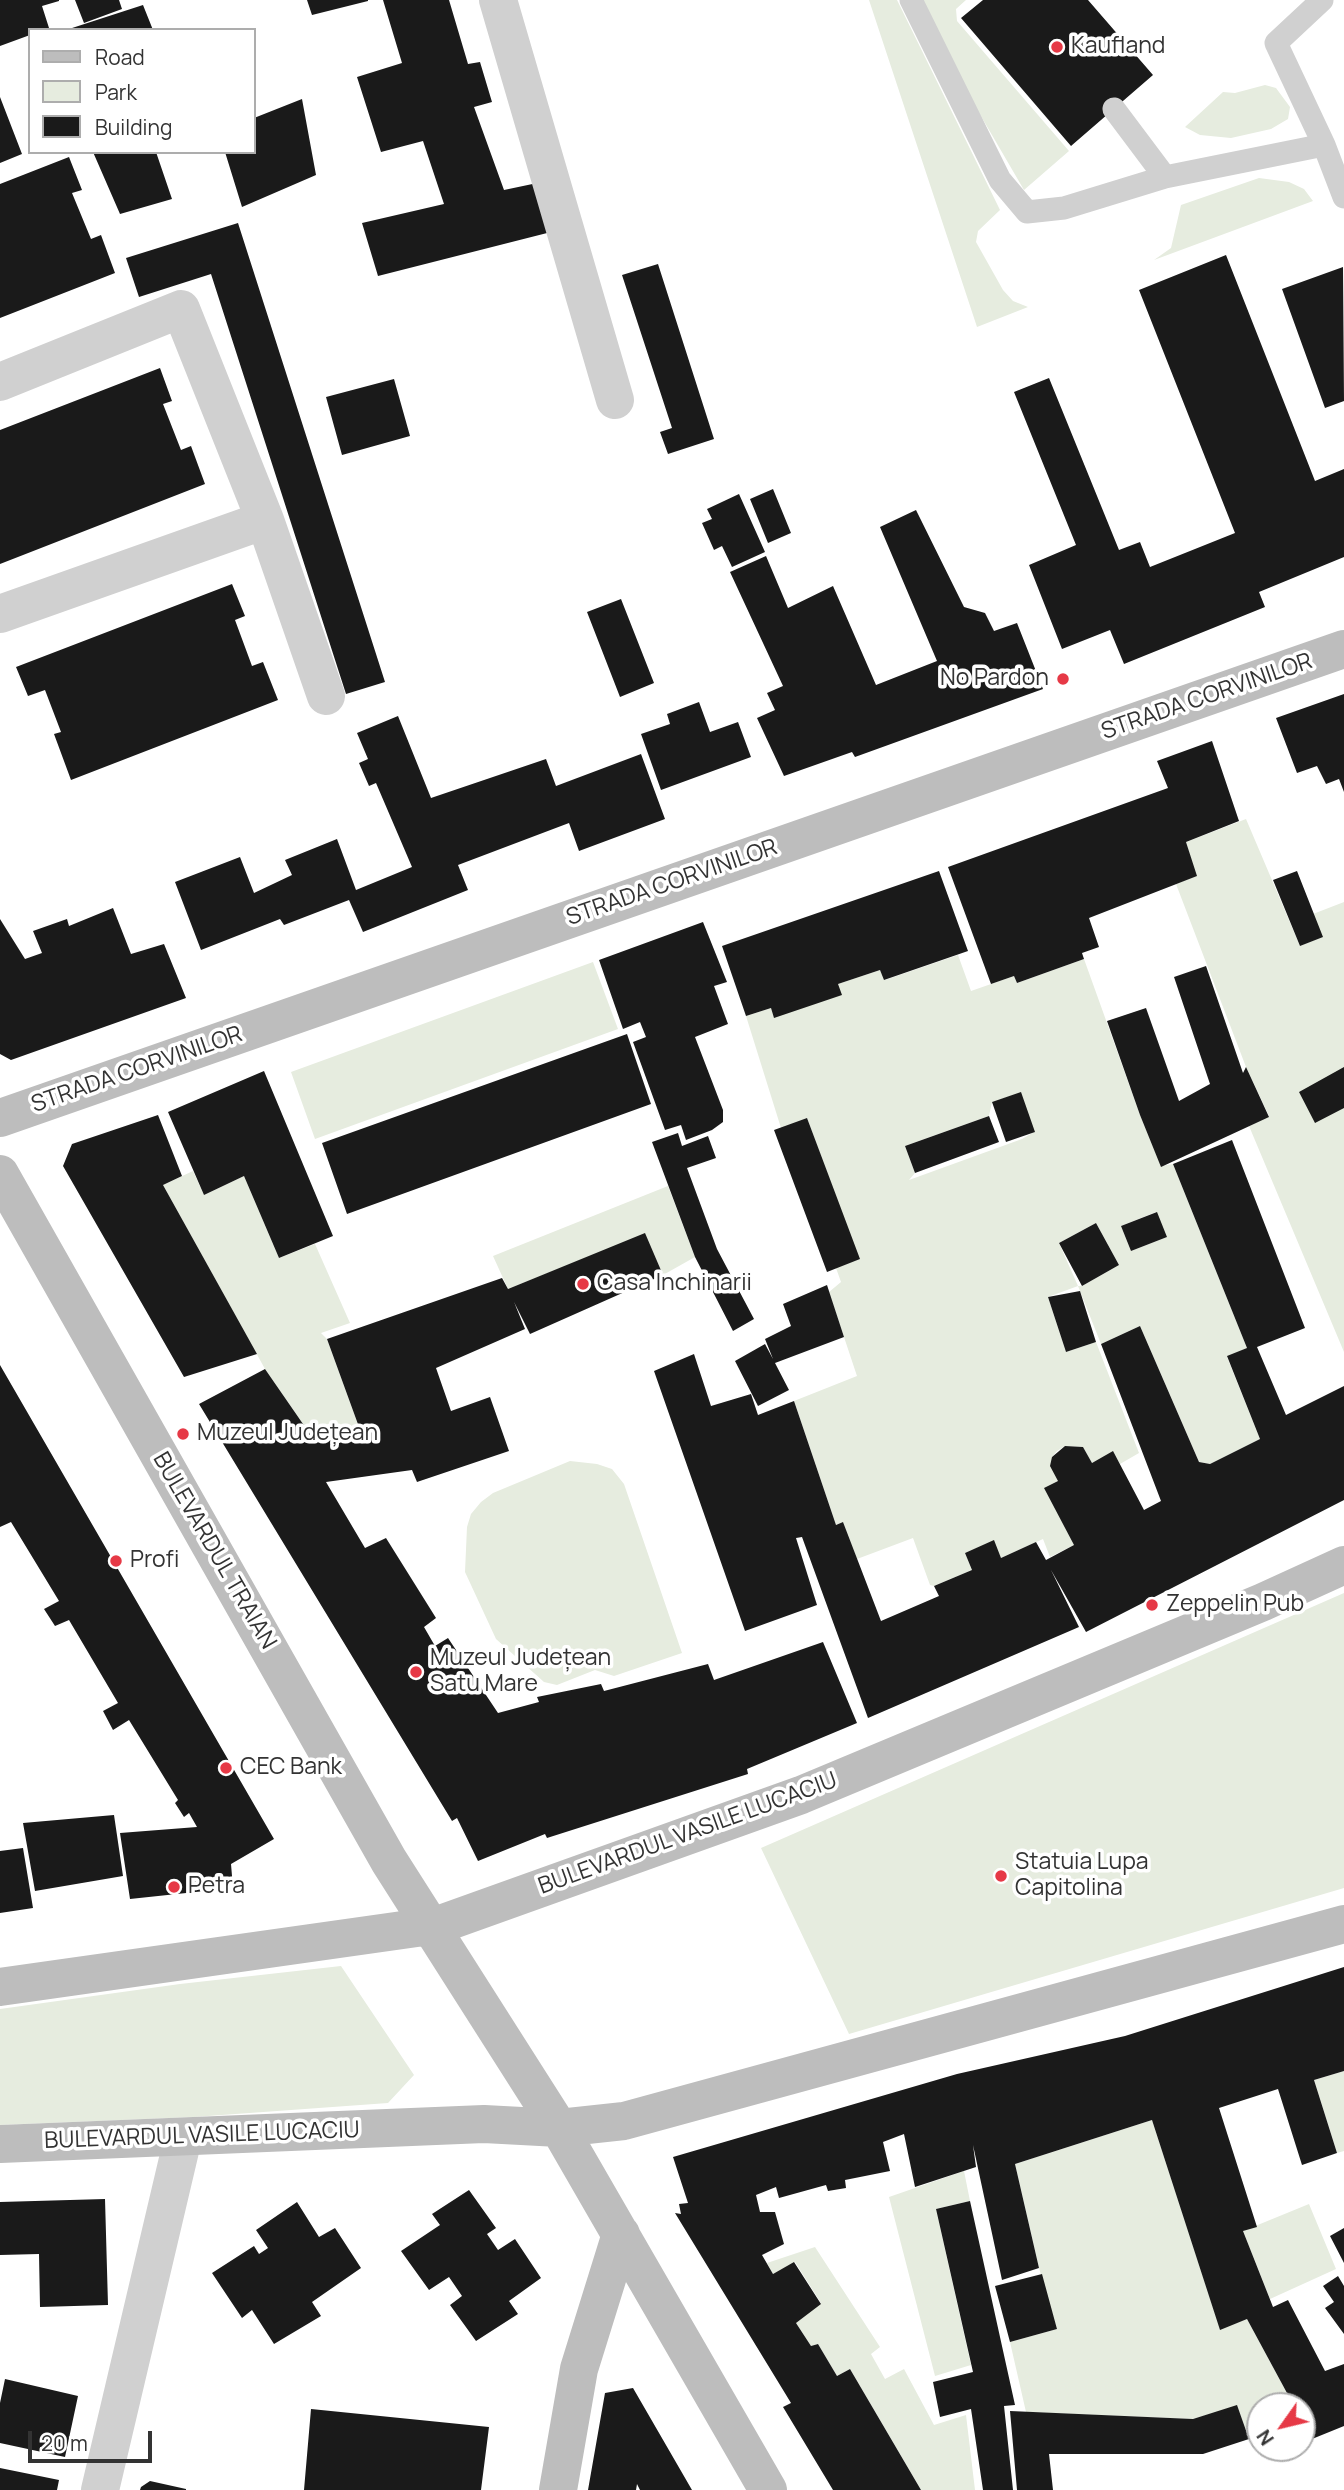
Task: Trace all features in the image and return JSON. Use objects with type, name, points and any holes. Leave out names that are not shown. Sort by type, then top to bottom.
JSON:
[{"type":"street","points":[[498,0],[615,400]]},
{"type":"street","points":[[0,382],[181,309],[265,520],[326,696]]},
{"type":"street","points":[[0,614],[265,520]]},
{"type":"street","name":"STRADA CORVINILOR","points":[[0,1118],[1344,649]]},
{"type":"street","name":"BULEVARDUL TRAIAN","points":[[0,1174],[382,1849],[559,2128],[768,2490]]},
{"type":"street","name":"BULEVARDUL VASILE LUCACIU","points":[[0,1987],[430,1927],[801,1796],[1263,1602],[1344,1565]]},
{"type":"street","name":"BULEVARDUL VASILE LUCACIU","points":[[0,2144],[484,2124],[559,2128],[624,2121],[1344,1924]]},
{"type":"street","points":[[100,2490],[183,2138]]},
{"type":"street","points":[[558,2490],[579,2369],[621,2234]]},
{"type":"lane","points":[[911,0],[1000,180],[1027,212],[1064,208],[1165,177],[1324,145]]},
{"type":"lane","points":[[1322,0],[1276,43],[1324,145],[1344,197]]},
{"type":"lane","points":[[1114,109],[1165,177]]},
{"type":"green space","points":[[869,0],[897,0],[1000,210],[978,231],[976,242],[1003,290],[1013,301],[1028,307],[977,327]]},
{"type":"green space","points":[[921,0],[966,0],[956,9],[957,21],[1069,151],[1024,190],[950,63]]},
{"type":"green space","points":[[1265,85],[1276,88],[1290,107],[1288,119],[1271,129],[1231,138],[1200,135],[1185,127],[1223,92],[1235,93]]},
{"type":"green space","points":[[1259,178],[1289,182],[1304,189],[1313,201],[1154,260],[1171,248],[1181,205]]},
{"type":"green space","points":[[1246,819],[1300,946],[1322,937],[1313,914],[1344,902],[1344,1352],[1249,1126],[1269,1116],[1246,1067],[1176,884],[1196,876],[1186,842]]},
{"type":"green space","points":[[958,955],[971,991],[1014,976],[1017,983],[1084,959],[1161,1166],[1173,1164],[1247,1348],[1227,1357],[1260,1439],[1210,1464],[1199,1462],[1140,1326],[1101,1344],[1078,1286],[1048,1297],[1066,1352],[1096,1342],[1139,1453],[1120,1464],[1113,1452],[1092,1463],[1083,1447],[1065,1446],[1057,1451],[1052,1457],[1058,1481],[1045,1488],[1074,1545],[1050,1557],[1043,1539],[1001,1558],[993,1541],[965,1553],[972,1570],[934,1586],[930,1585],[913,1538],[857,1559],[843,1522],[836,1525],[794,1401],[857,1376],[829,1292],[841,1282],[836,1268],[859,1259],[807,1118],[781,1128],[746,1016],[771,1008],[774,1017],[838,984],[880,970],[885,980]],"holes":[[[1020,1093],[1034,1132],[1022,1139],[909,1180],[915,1173],[905,1146],[989,1116],[992,1102]],[[1156,1212],[1167,1237],[1131,1251],[1121,1226]],[[1096,1223],[1119,1265],[1078,1286],[1059,1243]]]},
{"type":"green space","points":[[593,962],[618,1029],[315,1139],[291,1072]]},
{"type":"green space","points":[[193,1171],[204,1195],[244,1176],[279,1258],[315,1244],[350,1323],[321,1333],[327,1339],[359,1427],[312,1437],[265,1369],[163,1185]]},
{"type":"green space","points":[[668,1186],[695,1257],[663,1275],[645,1234],[508,1289],[493,1256]]},
{"type":"green space","points":[[570,1461],[597,1464],[612,1469],[624,1484],[682,1653],[614,1676],[595,1670],[557,1685],[544,1682],[496,1639],[465,1572],[467,1527],[471,1514],[493,1493]]},
{"type":"green space","points":[[1344,1593],[1344,1888],[849,2034],[761,1848]]},
{"type":"green space","points":[[341,1966],[414,2075],[388,2103],[194,2117],[0,2125],[0,2009],[180,1984]]},
{"type":"green space","points":[[1344,2071],[1344,2151],[1337,2153],[1314,2080]]},
{"type":"green space","points":[[1152,2120],[1220,2329],[1247,2319],[1286,2392],[1246,2392],[1246,2430],[1237,2406],[1193,2419],[1026,2412],[1010,2342],[1057,2329],[1039,2268],[1015,2164]]},
{"type":"green space","points":[[964,2171],[970,2201],[936,2209],[971,2365],[935,2376],[889,2197]]},
{"type":"green space","points":[[1309,2204],[1336,2269],[1270,2299],[1243,2231]]},
{"type":"green space","points":[[815,2247],[880,2347],[871,2354],[885,2379],[904,2369],[934,2425],[966,2415],[975,2490],[921,2490],[850,2369],[837,2376],[818,2344],[811,2346],[796,2323],[821,2303],[795,2262],[773,2274],[767,2263]]},
{"type":"building","points":[[0,0],[59,0],[42,6],[49,28],[28,28],[28,36],[0,46]]},
{"type":"building","points":[[75,0],[119,0],[122,9],[84,23]]},
{"type":"building","points":[[307,0],[368,0],[368,1],[312,15]]},
{"type":"building","points":[[383,0],[449,0],[468,64],[480,62],[492,102],[474,107],[504,190],[542,182],[555,231],[378,276],[362,223],[444,204],[423,141],[381,152],[357,77],[402,63]]},
{"type":"building","name":"Kaufland","points":[[983,0],[1088,0],[1153,75],[1071,146],[961,18]]},
{"type":"building","points":[[143,5],[152,28],[72,28]]},
{"type":"building","points":[[0,97],[22,154],[0,163]]},
{"type":"building","points":[[302,99],[316,175],[242,207],[226,154],[256,154],[256,117]]},
{"type":"building","points":[[94,154],[157,154],[172,199],[120,214]]},
{"type":"building","points":[[69,157],[82,190],[72,193],[91,239],[101,235],[115,273],[0,318],[0,184]]},
{"type":"building","points":[[238,223],[385,682],[346,694],[211,274],[139,297],[126,258]]},
{"type":"building","points":[[1226,255],[1315,481],[1344,469],[1344,557],[1259,592],[1265,607],[1124,664],[1110,630],[1062,649],[1029,565],[1076,545],[1014,392],[1049,378],[1119,550],[1140,542],[1150,567],[1235,533],[1139,290]]},
{"type":"building","points":[[658,264],[714,439],[668,454],[660,432],[672,428],[622,275]]},
{"type":"building","points":[[1343,267],[1344,401],[1325,408],[1282,289]]},
{"type":"building","points":[[160,368],[172,401],[163,404],[181,450],[191,446],[205,484],[0,564],[0,430]]},
{"type":"building","points":[[394,379],[410,436],[342,455],[326,397]]},
{"type":"building","points":[[773,489],[791,533],[768,543],[750,499]]},
{"type":"building","points":[[739,494],[765,552],[732,567],[722,546],[714,550],[702,523],[712,519],[707,509]]},
{"type":"building","points":[[916,510],[964,607],[985,613],[994,631],[1017,623],[1043,689],[855,757],[852,752],[784,776],[757,718],[775,710],[767,693],[783,686],[730,572],[766,556],[788,608],[833,586],[876,685],[937,661],[880,527]]},
{"type":"building","points":[[232,584],[245,616],[235,620],[252,666],[263,662],[278,700],[71,780],[54,734],[61,732],[45,690],[28,696],[16,667]]},
{"type":"building","points":[[621,599],[654,683],[620,697],[587,612]]},
{"type":"building","points":[[1344,694],[1344,792],[1339,779],[1326,784],[1317,766],[1297,773],[1276,718]]},
{"type":"building","points":[[699,702],[710,732],[738,722],[751,757],[661,790],[641,734],[670,724],[667,714]]},
{"type":"building","points":[[398,716],[431,798],[546,759],[556,786],[641,754],[665,819],[579,851],[569,823],[458,865],[468,890],[363,932],[349,900],[284,925],[280,919],[201,950],[175,882],[240,857],[254,893],[292,875],[285,860],[337,839],[356,890],[412,867],[376,783],[369,786],[359,763],[368,759],[357,733]]},
{"type":"building","points":[[1212,741],[1239,821],[1186,842],[1197,876],[1089,918],[1099,947],[1082,953],[1084,959],[1017,983],[1014,976],[991,984],[948,867],[1168,788],[1157,761]]},
{"type":"building","points":[[939,871],[968,951],[884,980],[880,970],[838,984],[842,995],[774,1018],[771,1008],[746,1016],[722,946]]},
{"type":"building","points":[[1297,871],[1323,937],[1300,946],[1273,880]]},
{"type":"building","points":[[113,908],[131,954],[164,944],[186,998],[11,1060],[0,1054],[0,919],[25,959],[42,953],[33,931],[67,919],[69,926]]},
{"type":"building","points":[[703,922],[727,982],[714,986],[728,1024],[695,1037],[723,1110],[723,1122],[712,1130],[686,1140],[681,1125],[665,1130],[633,1042],[646,1037],[640,1022],[623,1029],[599,960]]},
{"type":"building","points":[[1206,966],[1243,1073],[1246,1067],[1269,1117],[1161,1167],[1107,1021],[1146,1008],[1179,1101],[1210,1084],[1174,977]]},
{"type":"building","points":[[627,1034],[651,1104],[347,1214],[322,1143]]},
{"type":"building","points":[[1344,1067],[1344,1108],[1315,1123],[1299,1092]]},
{"type":"building","points":[[264,1071],[333,1236],[279,1258],[244,1176],[204,1195],[168,1112]]},
{"type":"building","points":[[1021,1092],[1035,1132],[1006,1142],[992,1102]]},
{"type":"building","points":[[158,1115],[182,1176],[163,1185],[257,1354],[184,1377],[63,1166],[72,1144]]},
{"type":"building","points":[[989,1116],[999,1142],[915,1173],[905,1146]]},
{"type":"building","points":[[807,1118],[860,1259],[827,1272],[774,1130]]},
{"type":"building","points":[[678,1133],[682,1146],[708,1136],[716,1158],[687,1168],[717,1249],[754,1319],[733,1331],[695,1257],[652,1142]]},
{"type":"building","points":[[1232,1140],[1305,1328],[1257,1347],[1286,1415],[1344,1386],[1344,1500],[1086,1632],[1051,1570],[1079,1627],[868,1718],[802,1537],[796,1538],[817,1605],[745,1631],[654,1371],[694,1354],[711,1406],[751,1394],[758,1415],[794,1401],[836,1525],[843,1522],[881,1621],[939,1596],[934,1586],[972,1570],[965,1553],[994,1540],[1001,1558],[1036,1542],[1046,1560],[1074,1545],[1044,1488],[1058,1481],[1050,1466],[1052,1457],[1065,1446],[1083,1447],[1092,1463],[1113,1451],[1144,1510],[1161,1501],[1101,1344],[1140,1326],[1199,1462],[1210,1464],[1260,1439],[1227,1356],[1247,1348],[1173,1164]]},
{"type":"building","points":[[1157,1212],[1167,1237],[1131,1251],[1121,1226]]},
{"type":"building","points":[[1096,1223],[1119,1265],[1082,1286],[1059,1243]]},
{"type":"building","points":[[645,1233],[663,1275],[530,1334],[514,1302],[525,1329],[436,1368],[451,1411],[490,1397],[509,1451],[417,1482],[412,1470],[326,1482],[365,1548],[386,1538],[436,1618],[424,1627],[435,1646],[448,1638],[498,1713],[539,1702],[537,1697],[601,1684],[604,1691],[708,1664],[714,1680],[823,1642],[857,1723],[747,1769],[748,1774],[547,1838],[545,1834],[478,1861],[457,1818],[452,1821],[199,1404],[265,1369],[312,1437],[359,1427],[327,1339],[502,1278],[508,1289]]},
{"type":"building","points":[[827,1285],[844,1337],[775,1363],[789,1390],[758,1406],[735,1361],[765,1344],[773,1359],[765,1339],[791,1326],[783,1304]]},
{"type":"building","points":[[1080,1291],[1096,1342],[1066,1352],[1048,1297]]},
{"type":"building","points":[[0,1365],[274,1839],[231,1864],[233,1888],[130,1899],[120,1833],[197,1827],[189,1813],[184,1817],[175,1803],[178,1800],[129,1720],[113,1730],[103,1711],[118,1703],[69,1620],[55,1626],[44,1609],[59,1601],[11,1522],[0,1527]]},
{"type":"building","points":[[114,1815],[123,1876],[35,1891],[23,1823]]},
{"type":"building","points":[[23,1848],[33,1908],[0,1913],[0,1851]]},
{"type":"building","points":[[1344,1967],[1344,2071],[1314,2080],[1337,2153],[1302,2165],[1278,2089],[1219,2108],[1257,2227],[1243,2231],[1273,2307],[1288,2300],[1325,2371],[1344,2364],[1344,2426],[1316,2437],[1316,2392],[1286,2392],[1247,2319],[1220,2330],[1152,2120],[1015,2164],[1039,2268],[1002,2280],[973,2145],[976,2167],[915,2187],[904,2134],[883,2142],[890,2171],[845,2180],[846,2188],[828,2191],[826,2185],[779,2198],[776,2187],[756,2195],[760,2212],[775,2212],[784,2244],[762,2255],[773,2274],[794,2262],[821,2304],[796,2323],[811,2346],[818,2344],[837,2376],[850,2369],[921,2490],[833,2490],[783,2407],[791,2403],[675,2213],[681,2214],[679,2204],[688,2203],[673,2157],[957,2074],[1125,2036]]},
{"type":"building","points":[[469,2190],[496,2228],[487,2234],[498,2250],[515,2239],[541,2278],[509,2301],[518,2314],[476,2341],[450,2305],[462,2296],[449,2277],[429,2290],[401,2251],[440,2225],[432,2214]]},
{"type":"building","points":[[105,2199],[108,2305],[40,2307],[39,2254],[0,2255],[0,2202]]},
{"type":"building","points":[[970,2201],[1015,2405],[1004,2406],[1013,2490],[983,2490],[971,2409],[940,2417],[933,2382],[973,2372],[936,2209]]},
{"type":"building","points":[[297,2202],[319,2237],[335,2228],[361,2268],[312,2302],[321,2316],[274,2344],[252,2310],[242,2318],[212,2273],[254,2246],[259,2254],[268,2248],[256,2230]]},
{"type":"building","points":[[1344,2228],[1344,2263],[1330,2236]]},
{"type":"building","points":[[1042,2274],[1057,2329],[1010,2342],[995,2286]]},
{"type":"building","points":[[1338,2276],[1344,2286],[1344,2334],[1325,2308],[1334,2302],[1323,2286]]},
{"type":"building","points":[[5,2379],[78,2396],[65,2457],[0,2443],[0,2403]]},
{"type":"building","points":[[633,2388],[692,2490],[640,2490],[637,2484],[636,2490],[588,2490],[605,2393]]},
{"type":"building","points":[[1237,2405],[1246,2430],[1246,2440],[1203,2454],[1049,2454],[1053,2490],[1017,2490],[1010,2411],[1193,2419]]},
{"type":"building","points":[[311,2409],[489,2427],[481,2490],[304,2490]]},
{"type":"building","points":[[0,2468],[59,2480],[57,2490],[0,2490]]},
{"type":"building","points":[[150,2481],[186,2489],[186,2490],[140,2490]]},
{"type":"place","name":"Kaufland","points":[[1057,47]]},
{"type":"place","name":"No Pardon","points":[[1063,679]]},
{"type":"place","name":"Casa Inchinarii","points":[[583,1284]]},
{"type":"place","name":"Muzeul Județean","points":[[183,1434]]},
{"type":"place","name":"Profi","points":[[116,1561]]},
{"type":"place","name":"Zeppelin Pub","points":[[1152,1605]]},
{"type":"place","name":"Muzeul Județean Satu Mare","points":[[416,1672]]},
{"type":"place","name":"CEC Bank","points":[[226,1768]]},
{"type":"place","name":"Statuia Lupa Capitolina","points":[[1001,1876]]},
{"type":"place","name":"Petra","points":[[174,1887]]}]
